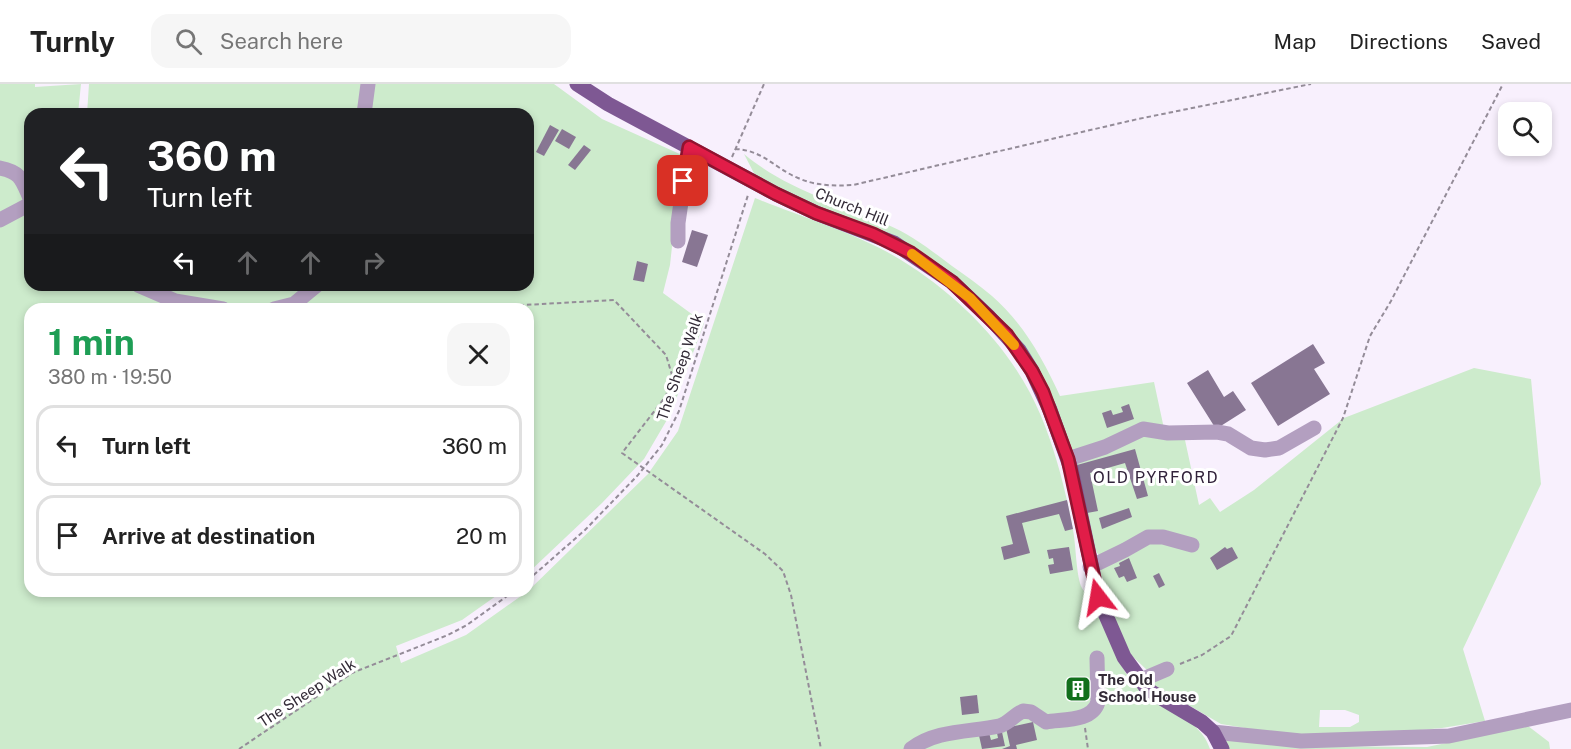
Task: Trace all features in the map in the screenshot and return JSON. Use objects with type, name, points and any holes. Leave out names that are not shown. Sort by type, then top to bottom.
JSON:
[{"type":"main road","name":"Church Hill","points":[[577,84],[608,104],[754,182],[816,213],[894,243],[952,282],[1007,335],[1032,371],[1050,410],[1068,459],[1090,567],[1105,615],[1124,657],[1148,690],[1190,714],[1213,732]]},
{"type":"main road","points":[[1213,732],[1222,749]]},
{"type":"street","points":[[365,108],[368,84]]},
{"type":"street","points":[[678,241],[678,224],[689,147]]},
{"type":"street","points":[[0,168],[14,171],[24,185]]},
{"type":"street","points":[[0,219],[24,207]]},
{"type":"street","points":[[152,291],[175,301],[187,303]]},
{"type":"street","points":[[295,303],[310,291]]},
{"type":"street","points":[[1068,459],[1105,447],[1143,429],[1168,434],[1217,432],[1228,434],[1251,448],[1265,450],[1294,442],[1314,428]]},
{"type":"street","points":[[1090,567],[1148,537],[1163,537],[1192,545]]},
{"type":"street","points":[[911,749],[926,740],[1001,725],[1023,711],[1030,712],[1046,722],[1084,716],[1092,712],[1098,702],[1097,658]]},
{"type":"street","points":[[1141,680],[1167,669]]},
{"type":"street","points":[[1213,732],[1301,741],[1449,736],[1571,711]]},
{"type":"path","points":[[764,84],[735,149],[755,151],[795,177],[809,183],[836,186],[1138,119],[1311,84]]},
{"type":"path","points":[[1167,669],[1202,655],[1232,636],[1344,418],[1370,336],[1391,301],[1503,84]]},
{"type":"path","name":"The Sheep Walk","points":[[534,575],[585,530],[638,475],[662,445],[680,411],[738,223],[754,182]]},
{"type":"path","points":[[534,304],[614,300],[666,355],[672,375],[666,396],[622,453],[765,554],[783,571],[791,595],[820,749]]},
{"type":"path","name":"The Sheep Walk","points":[[239,749],[352,673],[448,635],[475,620],[506,597]]},
{"type":"path","points":[[1084,716],[1088,749]]},
{"type":"green space","points":[[0,84],[35,84],[35,87],[81,84],[79,108],[24,108],[24,291],[534,291],[534,108],[87,108],[89,84],[554,84],[602,119],[682,155],[670,265],[663,293],[704,323],[671,413],[644,459],[602,503],[534,567],[534,303],[24,303],[24,597],[495,597],[462,620],[396,646],[401,663],[466,635],[520,597],[534,597],[534,585],[648,474],[678,431],[755,198],[848,234],[901,260],[965,308],[1001,348],[1030,392],[1041,416],[1056,458],[1067,501],[1080,583],[1098,608],[1121,664],[1141,690],[1194,726],[1204,736],[1210,749],[0,749]]},
{"type":"green space","points":[[744,154],[794,186],[895,228],[928,248],[987,292],[1013,318],[1039,355],[1060,396],[1154,382],[1166,438],[1185,440],[1199,505],[1210,498],[1220,512],[1254,490],[1344,418],[1474,368],[1531,379],[1541,484],[1463,649],[1485,721],[1442,728],[1365,735],[1294,736],[1221,724],[1154,685],[1147,670],[1131,655],[1113,618],[1101,584],[1100,569],[1105,564],[1093,547],[1051,401],[957,283],[757,179]],"holes":[[[1320,710],[1345,710],[1359,715],[1359,722],[1350,727],[1319,727]]]},
{"type":"green space","points":[[1528,726],[1549,742],[1550,749],[1224,749],[1221,740],[1303,746],[1427,747]]},
{"type":"building","points":[[550,125],[559,130],[544,156],[536,152]]},
{"type":"building","points":[[562,129],[576,137],[569,149],[555,141]]},
{"type":"building","points":[[584,145],[591,150],[575,170],[568,165]]},
{"type":"building","points":[[692,230],[708,235],[697,267],[682,262]]},
{"type":"building","points":[[637,261],[648,264],[644,282],[633,280]]},
{"type":"building","points":[[1313,344],[1325,363],[1314,369],[1330,394],[1278,426],[1251,383]]},
{"type":"building","points":[[1208,370],[1224,397],[1233,391],[1246,410],[1216,429],[1187,383]]},
{"type":"building","points":[[1129,404],[1134,419],[1107,428],[1102,413],[1111,410],[1113,415],[1123,412],[1121,407]]},
{"type":"building","points":[[1135,449],[1148,496],[1137,499],[1125,463],[1090,473],[1098,511],[1087,513],[1077,465]]},
{"type":"building","points":[[1067,500],[1073,529],[1065,531],[1059,514],[1022,523],[1030,553],[1004,560],[1001,547],[1013,544],[1006,516]]},
{"type":"building","points":[[1129,508],[1132,517],[1102,529],[1099,518]]},
{"type":"building","points":[[1069,547],[1073,570],[1050,574],[1048,565],[1054,564],[1053,558],[1049,559],[1047,550]]},
{"type":"building","points":[[1225,547],[1227,549],[1232,547],[1238,558],[1217,570],[1210,558]]},
{"type":"building","points":[[1129,558],[1137,578],[1127,582],[1124,576],[1119,578],[1114,568]]},
{"type":"building","points":[[1159,573],[1165,585],[1159,588],[1153,576]]},
{"type":"building","name":"The Old School House","points":[[1084,680],[1086,698],[1075,700],[1072,698],[1071,681]]},
{"type":"building","points":[[977,695],[979,713],[962,715],[960,697]]},
{"type":"building","points":[[1033,722],[1037,740],[1016,745],[1017,749],[1002,749],[1010,746],[1006,728]]},
{"type":"building","points":[[988,729],[991,740],[998,738],[997,733],[1002,732],[1005,746],[982,749],[978,731]]},
{"type":"slow traffic","points":[[912,254],[952,282],[970,298],[1014,345]]},
{"type":"place","name":"The Old School House","points":[[1078,689]]},
{"type":"district","name":"OLD PYRFORD","points":[[1156,477]]},
{"type":"route","points":[[683,181],[689,147],[816,213],[894,243],[952,282],[1007,335],[1032,371],[1043,392],[1068,459],[1098,597]]}]
